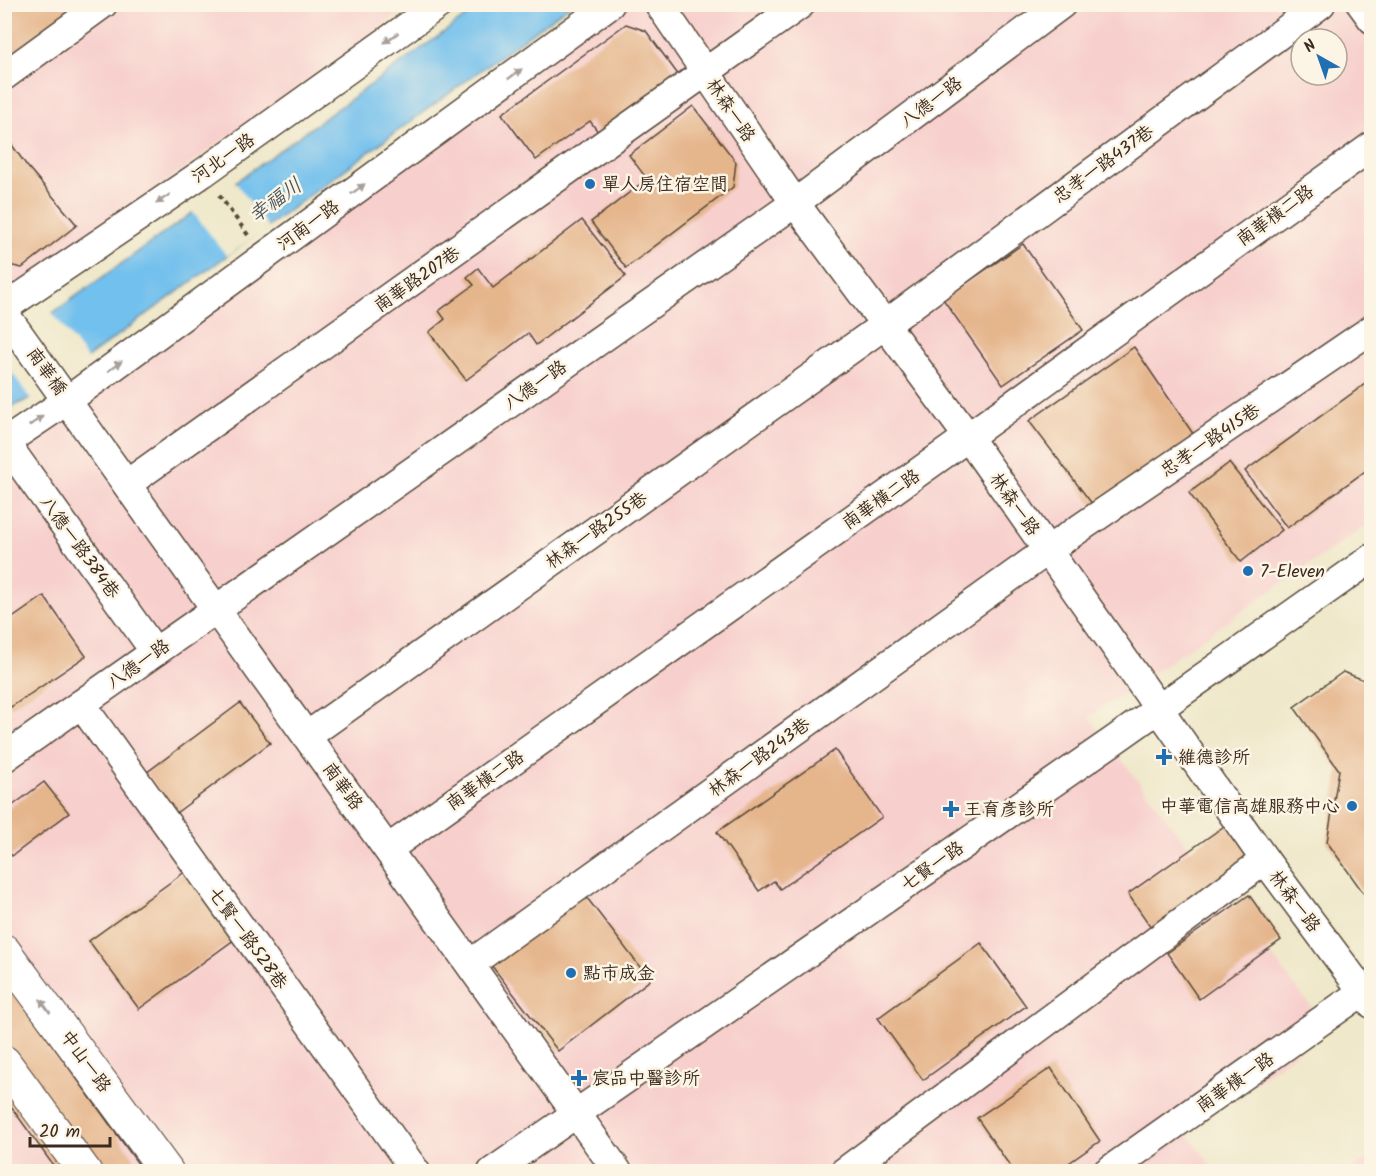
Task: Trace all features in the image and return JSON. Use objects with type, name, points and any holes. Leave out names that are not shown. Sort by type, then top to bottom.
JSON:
[{"type":"main road","name":"中山一路","points":[[4,951],[167,1172]]},
{"type":"main road","points":[[4,1062],[85,1172]]},
{"type":"street","points":[[4,76],[103,4]]},
{"type":"street","name":"河北一路","points":[[4,308],[203,173],[439,4]]},
{"type":"street","name":"河南一路","points":[[5,442],[68,400],[610,4]]},
{"type":"street","name":"林森一路","points":[[658,4],[795,203],[968,437],[1265,860],[1367,998]]},
{"type":"street","name":"南華路207巷","points":[[127,484],[801,4]]},
{"type":"street","name":"八德一路","points":[[4,758],[795,203],[1062,4]]},
{"type":"street","name":"忠孝一路437巷","points":[[886,324],[1321,4]]},
{"type":"street","points":[[1361,4],[1371,19]]},
{"type":"street","name":"南華橫二路","points":[[388,849],[968,437],[1371,146]]},
{"type":"street","name":"南華橋","points":[[4,312],[68,400]]},
{"type":"street","name":"林森一路255巷","points":[[307,736],[886,324]]},
{"type":"street","name":"忠孝一路415巷","points":[[1048,550],[1371,329]]},
{"type":"street","name":"南華路","points":[[68,400],[618,1172]]},
{"type":"street","name":"八德一路384巷","points":[[5,442],[155,652]]},
{"type":"street","name":"林森一路243巷","points":[[470,964],[1048,550]]},
{"type":"street","name":"七賢一路","points":[[492,1172],[1159,709],[1371,558]]},
{"type":"street","name":"七賢一路528巷","points":[[81,704],[416,1172]]},
{"type":"street","points":[[844,1172],[1265,860]]},
{"type":"street","name":"南華橫一路","points":[[1107,1172],[1367,998]]},
{"type":"path","points":[[203,173],[264,257]]},
{"type":"shaded area","points":[[5,5],[411,5],[5,298]]},
{"type":"shaded area","points":[[619,5],[1371,5],[1371,522],[1089,717],[1328,1029],[1187,1133],[1215,1171],[5,1172],[5,436]]},
{"type":"shaded area","points":[[1371,1156],[1371,1171],[1349,1171]]},
{"type":"water","name":"幸福川","points":[[482,5],[570,5],[35,396],[5,410],[4,348]]},
{"type":"pier","points":[[234,180],[268,227],[227,256],[191,210]]},
{"type":"pier","points":[[51,311],[88,360],[32,401],[4,361],[4,344]]},
{"type":"building","points":[[4,4],[85,4],[4,69]]},
{"type":"building","points":[[626,24],[646,31],[688,88],[608,145],[590,121],[536,160],[502,114]]},
{"type":"building","points":[[693,106],[736,162],[733,187],[626,268],[591,222],[647,179],[629,155]]},
{"type":"building","points":[[4,134],[27,166],[77,225],[22,268],[4,264]]},
{"type":"building","points":[[582,220],[626,276],[536,345],[528,333],[466,380],[429,332],[445,319],[439,311],[474,285],[467,277],[478,268],[493,288]]},
{"type":"building","points":[[1023,244],[1083,330],[1003,385],[943,299]]},
{"type":"building","points":[[1134,347],[1198,441],[1096,509],[1029,421]]},
{"type":"building","points":[[1372,379],[1372,466],[1287,528],[1245,471]]},
{"type":"building","points":[[1229,463],[1282,530],[1241,562],[1189,493]]},
{"type":"building","points":[[44,596],[86,656],[11,707],[4,697],[4,624]]},
{"type":"building","name":"中華電信高雄服務中心","points":[[1343,672],[1372,683],[1372,905],[1327,842],[1339,770],[1294,707]]},
{"type":"building","points":[[240,703],[270,743],[176,813],[146,773]]},
{"type":"building","points":[[835,750],[882,817],[780,889],[774,881],[759,891],[717,832]]},
{"type":"building","points":[[44,782],[69,813],[12,856],[4,846],[4,812]]},
{"type":"building","points":[[1230,822],[1255,858],[1153,930],[1128,894]]},
{"type":"building","points":[[186,871],[235,939],[139,1009],[89,941]]},
{"type":"building","name":"點市成金","points":[[584,894],[650,980],[558,1051],[491,965]]},
{"type":"building","points":[[1249,895],[1281,940],[1199,999],[1167,953]]},
{"type":"building","points":[[981,943],[1026,1006],[923,1080],[878,1018]]},
{"type":"building","points":[[4,978],[144,1172],[58,1172],[4,1097]]},
{"type":"building","points":[[1051,1068],[1100,1141],[1056,1172],[1014,1172],[977,1118]]},
{"type":"place","name":"單人房住宿空間","points":[[590,184]]},
{"type":"place","name":"7-Eleven","points":[[1248,571]]},
{"type":"place","name":"維德診所","points":[[1164,757]]},
{"type":"place","name":"中華電信高雄服務中心","points":[[1352,806]]},
{"type":"place","name":"王育彥診所","points":[[951,809]]},
{"type":"place","name":"點市成金","points":[[571,973]]},
{"type":"place","name":"宸品中醫診所","points":[[579,1078]]}]
